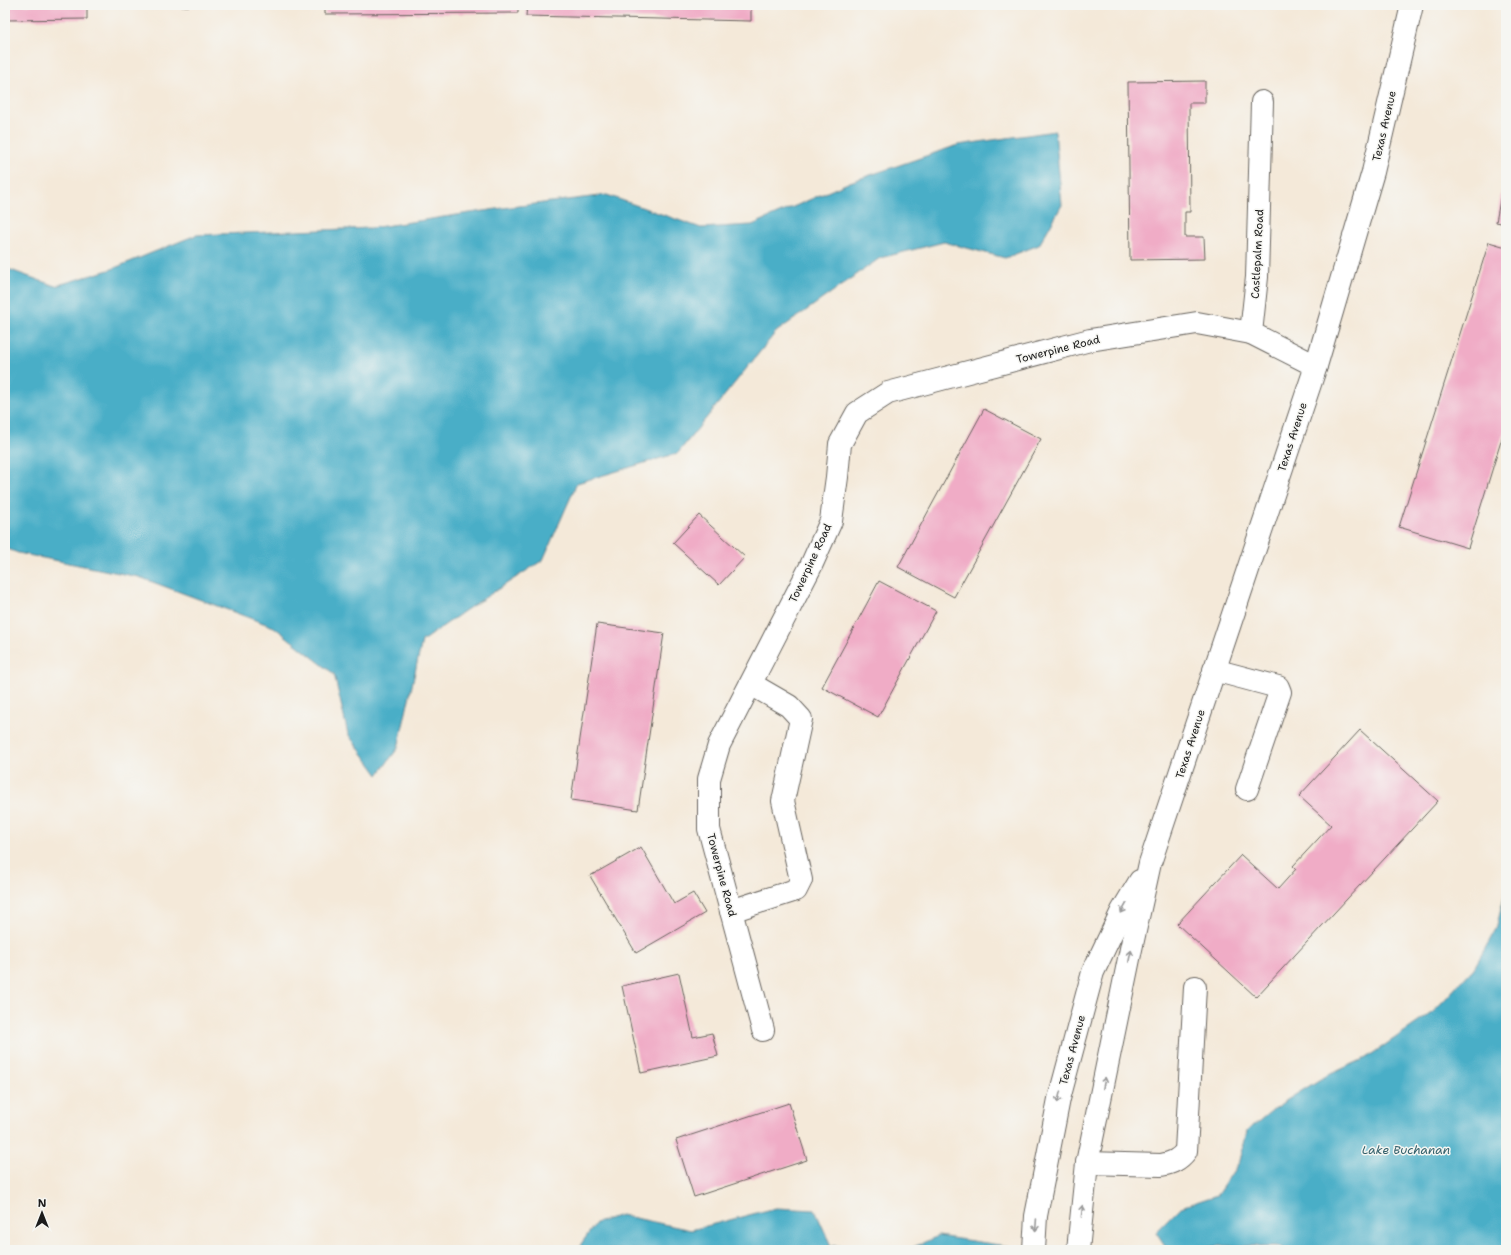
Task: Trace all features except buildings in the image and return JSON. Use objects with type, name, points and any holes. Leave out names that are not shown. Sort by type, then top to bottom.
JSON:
[{"type":"street","name":"Texas Avenue","points":[[1078,1250],[1087,1163],[1150,863],[1316,366],[1373,172],[1412,5]]},
{"type":"street","name":"Castlepalm Road","points":[[1251,333],[1257,277],[1262,102]]},
{"type":"street","name":"Towerpine Road","points":[[763,1030],[709,829],[709,779],[719,745],[810,568],[831,520],[840,444],[857,414],[888,394],[1090,340],[1197,323],[1251,333]]},
{"type":"street","points":[[1251,333],[1316,366]]},
{"type":"street","points":[[1214,670],[1278,687],[1280,692],[1247,789]]},
{"type":"street","points":[[731,911],[796,890],[801,880],[784,801],[801,719],[789,706],[751,684]]},
{"type":"street","name":"Texas Avenue","points":[[1034,1250],[1036,1216],[1059,1098],[1093,972],[1122,912],[1150,863]]},
{"type":"street","points":[[1087,1163],[1161,1165],[1172,1163],[1180,1158],[1186,1150],[1195,987]]},
{"type":"water","points":[[1055,131],[1062,205],[1039,245],[1005,258],[944,242],[880,258],[776,332],[678,453],[577,483],[543,560],[466,610],[422,641],[398,748],[378,775],[348,734],[334,674],[274,627],[139,577],[18,553],[5,548],[5,268],[55,286],[112,269],[196,235],[371,228],[503,208],[607,195],[701,228],[752,225],[850,182],[958,145]]},
{"type":"water","name":"Lake Buchanan","points":[[1506,889],[1506,1250],[1285,1250],[1278,1246],[1217,1246],[1168,1250],[1156,1232],[1181,1207],[1217,1195],[1240,1161],[1247,1131],[1276,1107],[1322,1078],[1366,1058],[1433,1012],[1474,968],[1496,929]]},
{"type":"water","points":[[776,1208],[815,1210],[831,1246],[872,1247],[878,1250],[579,1250],[581,1244],[596,1223],[621,1215],[691,1230]]},
{"type":"water","points":[[938,1236],[1013,1247],[1012,1250],[907,1250]]}]
